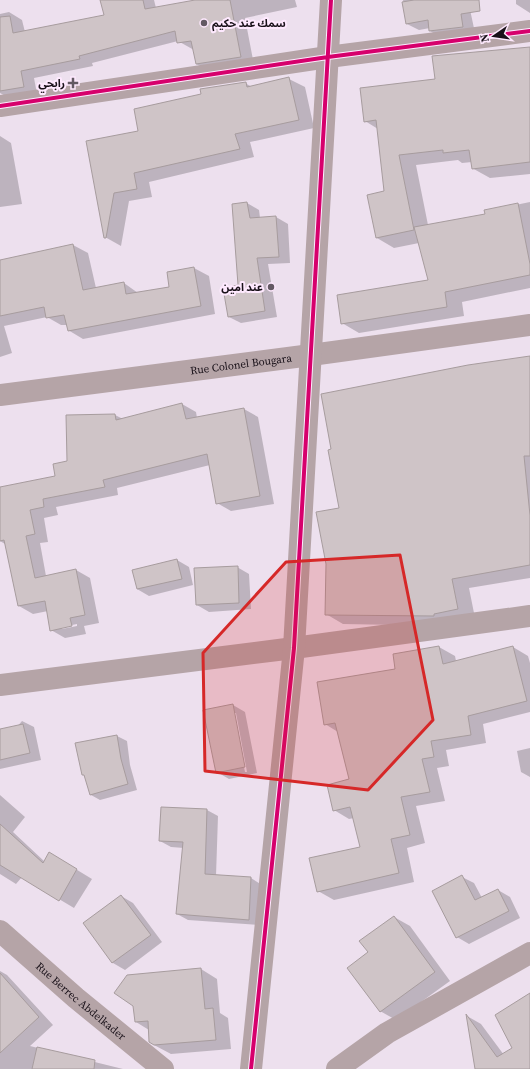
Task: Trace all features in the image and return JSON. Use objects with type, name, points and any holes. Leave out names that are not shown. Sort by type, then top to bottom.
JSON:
[{"type":"street","points":[[251,1069],[294,648],[331,0]]},
{"type":"street","points":[[0,106],[328,57],[530,31]]},
{"type":"street","name":"Rue Colonel Bougara","points":[[0,395],[530,325]]},
{"type":"street","points":[[0,685],[294,648],[530,616]]},
{"type":"street","name":"Rue Berrec Abdelkader","points":[[0,931],[76,998],[163,1069]]},
{"type":"street","points":[[337,1069],[387,1033],[530,953]]},
{"type":"highlighted area","points":[[400,555],[433,720],[368,790],[205,771],[203,653],[286,562]]},
{"type":"building","points":[[100,0],[143,0],[145,9],[195,0],[230,0],[241,57],[196,64],[191,41],[177,43],[175,31],[79,56],[80,59],[21,71],[24,87],[0,91],[0,17],[10,16],[13,33],[104,15]]},
{"type":"building","points":[[414,0],[479,0],[480,11],[461,14],[463,27],[429,31],[428,20],[406,24],[402,2]]},
{"type":"building","points":[[530,47],[530,162],[472,169],[469,150],[443,153],[443,150],[399,155],[414,230],[376,238],[367,195],[384,191],[376,120],[364,122],[360,88],[435,79],[432,56]]},
{"type":"building","points":[[289,77],[299,120],[235,134],[240,149],[134,173],[137,189],[114,193],[106,238],[104,238],[86,141],[138,131],[134,109],[201,94],[200,89],[246,82],[247,87]]},
{"type":"building","points":[[247,202],[250,218],[276,216],[279,257],[257,258],[265,311],[228,317],[223,288],[238,285],[232,204]]},
{"type":"building","points":[[518,203],[530,264],[530,275],[445,292],[447,307],[341,324],[337,295],[428,280],[414,227],[485,214],[484,210]]},
{"type":"building","points":[[73,244],[83,290],[124,282],[126,294],[169,287],[167,272],[194,267],[201,306],[68,331],[64,315],[46,318],[44,307],[0,316],[0,260]]},
{"type":"building","points":[[530,356],[530,456],[524,456],[530,515],[530,565],[452,579],[458,609],[434,614],[434,616],[325,615],[326,564],[316,512],[339,508],[328,450],[331,449],[321,394],[468,365]]},
{"type":"building","points":[[182,403],[186,419],[244,408],[260,496],[216,504],[207,454],[103,480],[105,487],[43,499],[44,507],[30,510],[35,534],[26,536],[35,578],[76,569],[85,615],[70,618],[72,626],[50,631],[45,601],[18,606],[4,540],[0,541],[0,487],[55,476],[53,464],[67,461],[66,415],[115,414],[116,420]]},
{"type":"building","points":[[177,559],[182,579],[137,589],[132,570]]},
{"type":"building","points":[[238,566],[239,603],[196,605],[194,568]]},
{"type":"building","points":[[439,646],[443,664],[513,646],[527,701],[468,716],[471,735],[431,741],[434,757],[422,759],[430,792],[401,797],[410,835],[391,839],[399,873],[317,892],[309,858],[360,847],[350,807],[333,811],[327,785],[349,779],[335,723],[324,725],[317,682],[395,669],[393,654]]},
{"type":"building","points":[[233,704],[245,767],[216,773],[203,710]]},
{"type":"building","points":[[23,724],[30,753],[0,760],[0,729]]},
{"type":"building","points":[[117,735],[121,759],[128,784],[90,795],[84,775],[82,775],[75,743]]},
{"type":"building","points":[[161,807],[207,809],[205,874],[251,877],[249,920],[176,914],[183,842],[159,841]]},
{"type":"building","points":[[0,824],[43,863],[49,852],[77,869],[59,901],[0,865]]},
{"type":"building","points":[[462,875],[475,900],[498,889],[509,911],[456,938],[432,891]]},
{"type":"building","points":[[121,895],[151,935],[112,963],[83,923]]},
{"type":"building","points":[[394,916],[435,972],[380,1012],[347,968],[368,952],[359,941]]},
{"type":"building","points":[[201,968],[205,1009],[213,1008],[216,1040],[154,1045],[149,1042],[148,1021],[135,1022],[133,1006],[114,993],[127,975]]},
{"type":"building","points":[[0,973],[39,1017],[0,1053]]},
{"type":"building","points":[[530,993],[530,1069],[475,1069],[466,1014],[497,1057],[512,1048],[495,1015]]},
{"type":"building","points":[[37,1047],[95,1060],[94,1069],[32,1069]]},
{"type":"cycle path","points":[[251,1069],[294,648],[331,0]]},
{"type":"cycle path","points":[[0,106],[328,57],[530,31]]},
{"type":"place","name":"سمك عند حكيم","points":[[204,23]]},
{"type":"place","name":"رابحي","points":[[73,83]]},
{"type":"place","name":"عند امين","points":[[271,287]]}]
